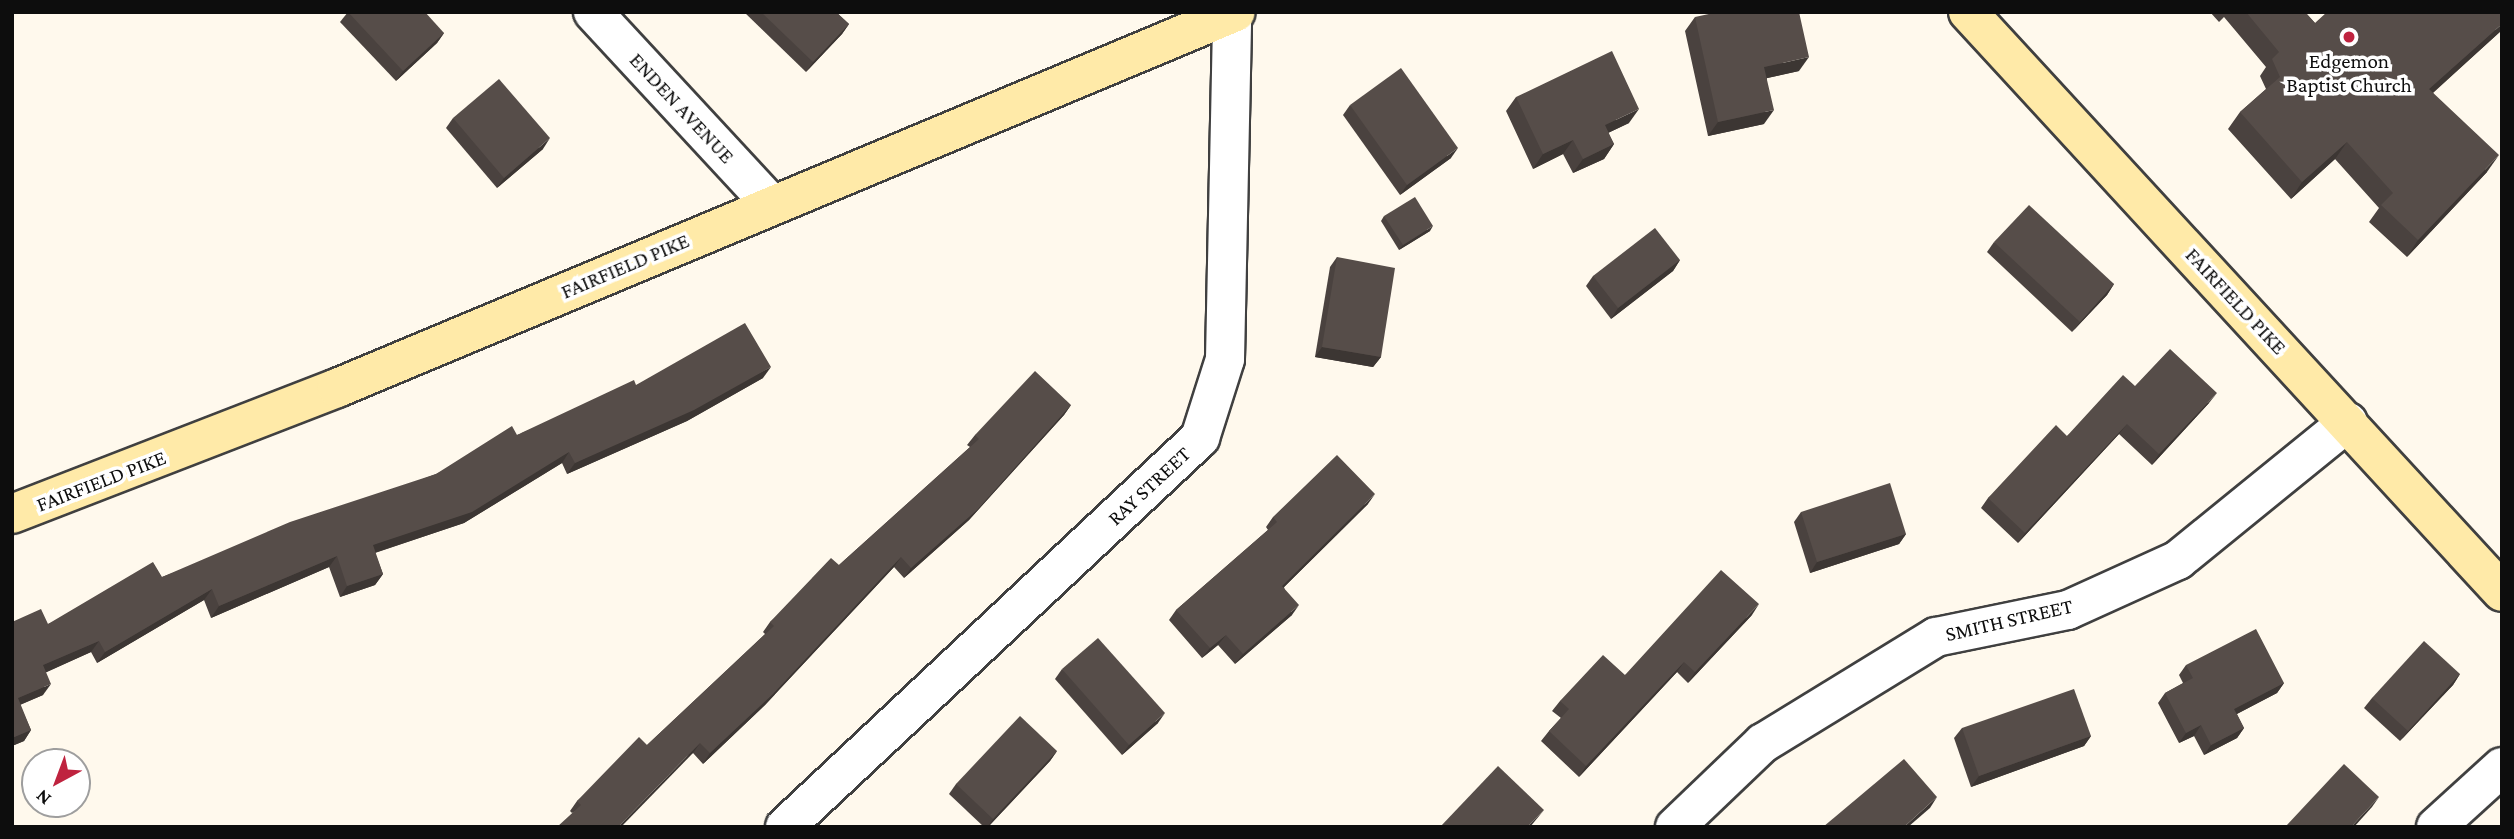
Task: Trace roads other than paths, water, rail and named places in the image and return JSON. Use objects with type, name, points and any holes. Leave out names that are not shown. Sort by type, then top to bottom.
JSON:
[{"type":"street","name":"ENDEN AVENUE","points":[[593,12],[771,204]]},
{"type":"street","name":"FAIRFIELD PIKE","points":[[1968,12],[2502,592]]},
{"type":"street","name":"FAIRFIELD PIKE","points":[[12,514],[337,388],[771,204],[1234,13]]},
{"type":"street","name":"RAY STREET","points":[[785,827],[1200,438],[1225,359],[1234,13]]},
{"type":"street","name":"SMITH STREET","points":[[1675,827],[1763,743],[1937,637],[2068,610],[2178,560],[2348,422]]},
{"type":"street","points":[[2436,827],[2502,768]]},
{"type":"place","name":"Edgemon Baptist Church","points":[[2349,37]]}]
